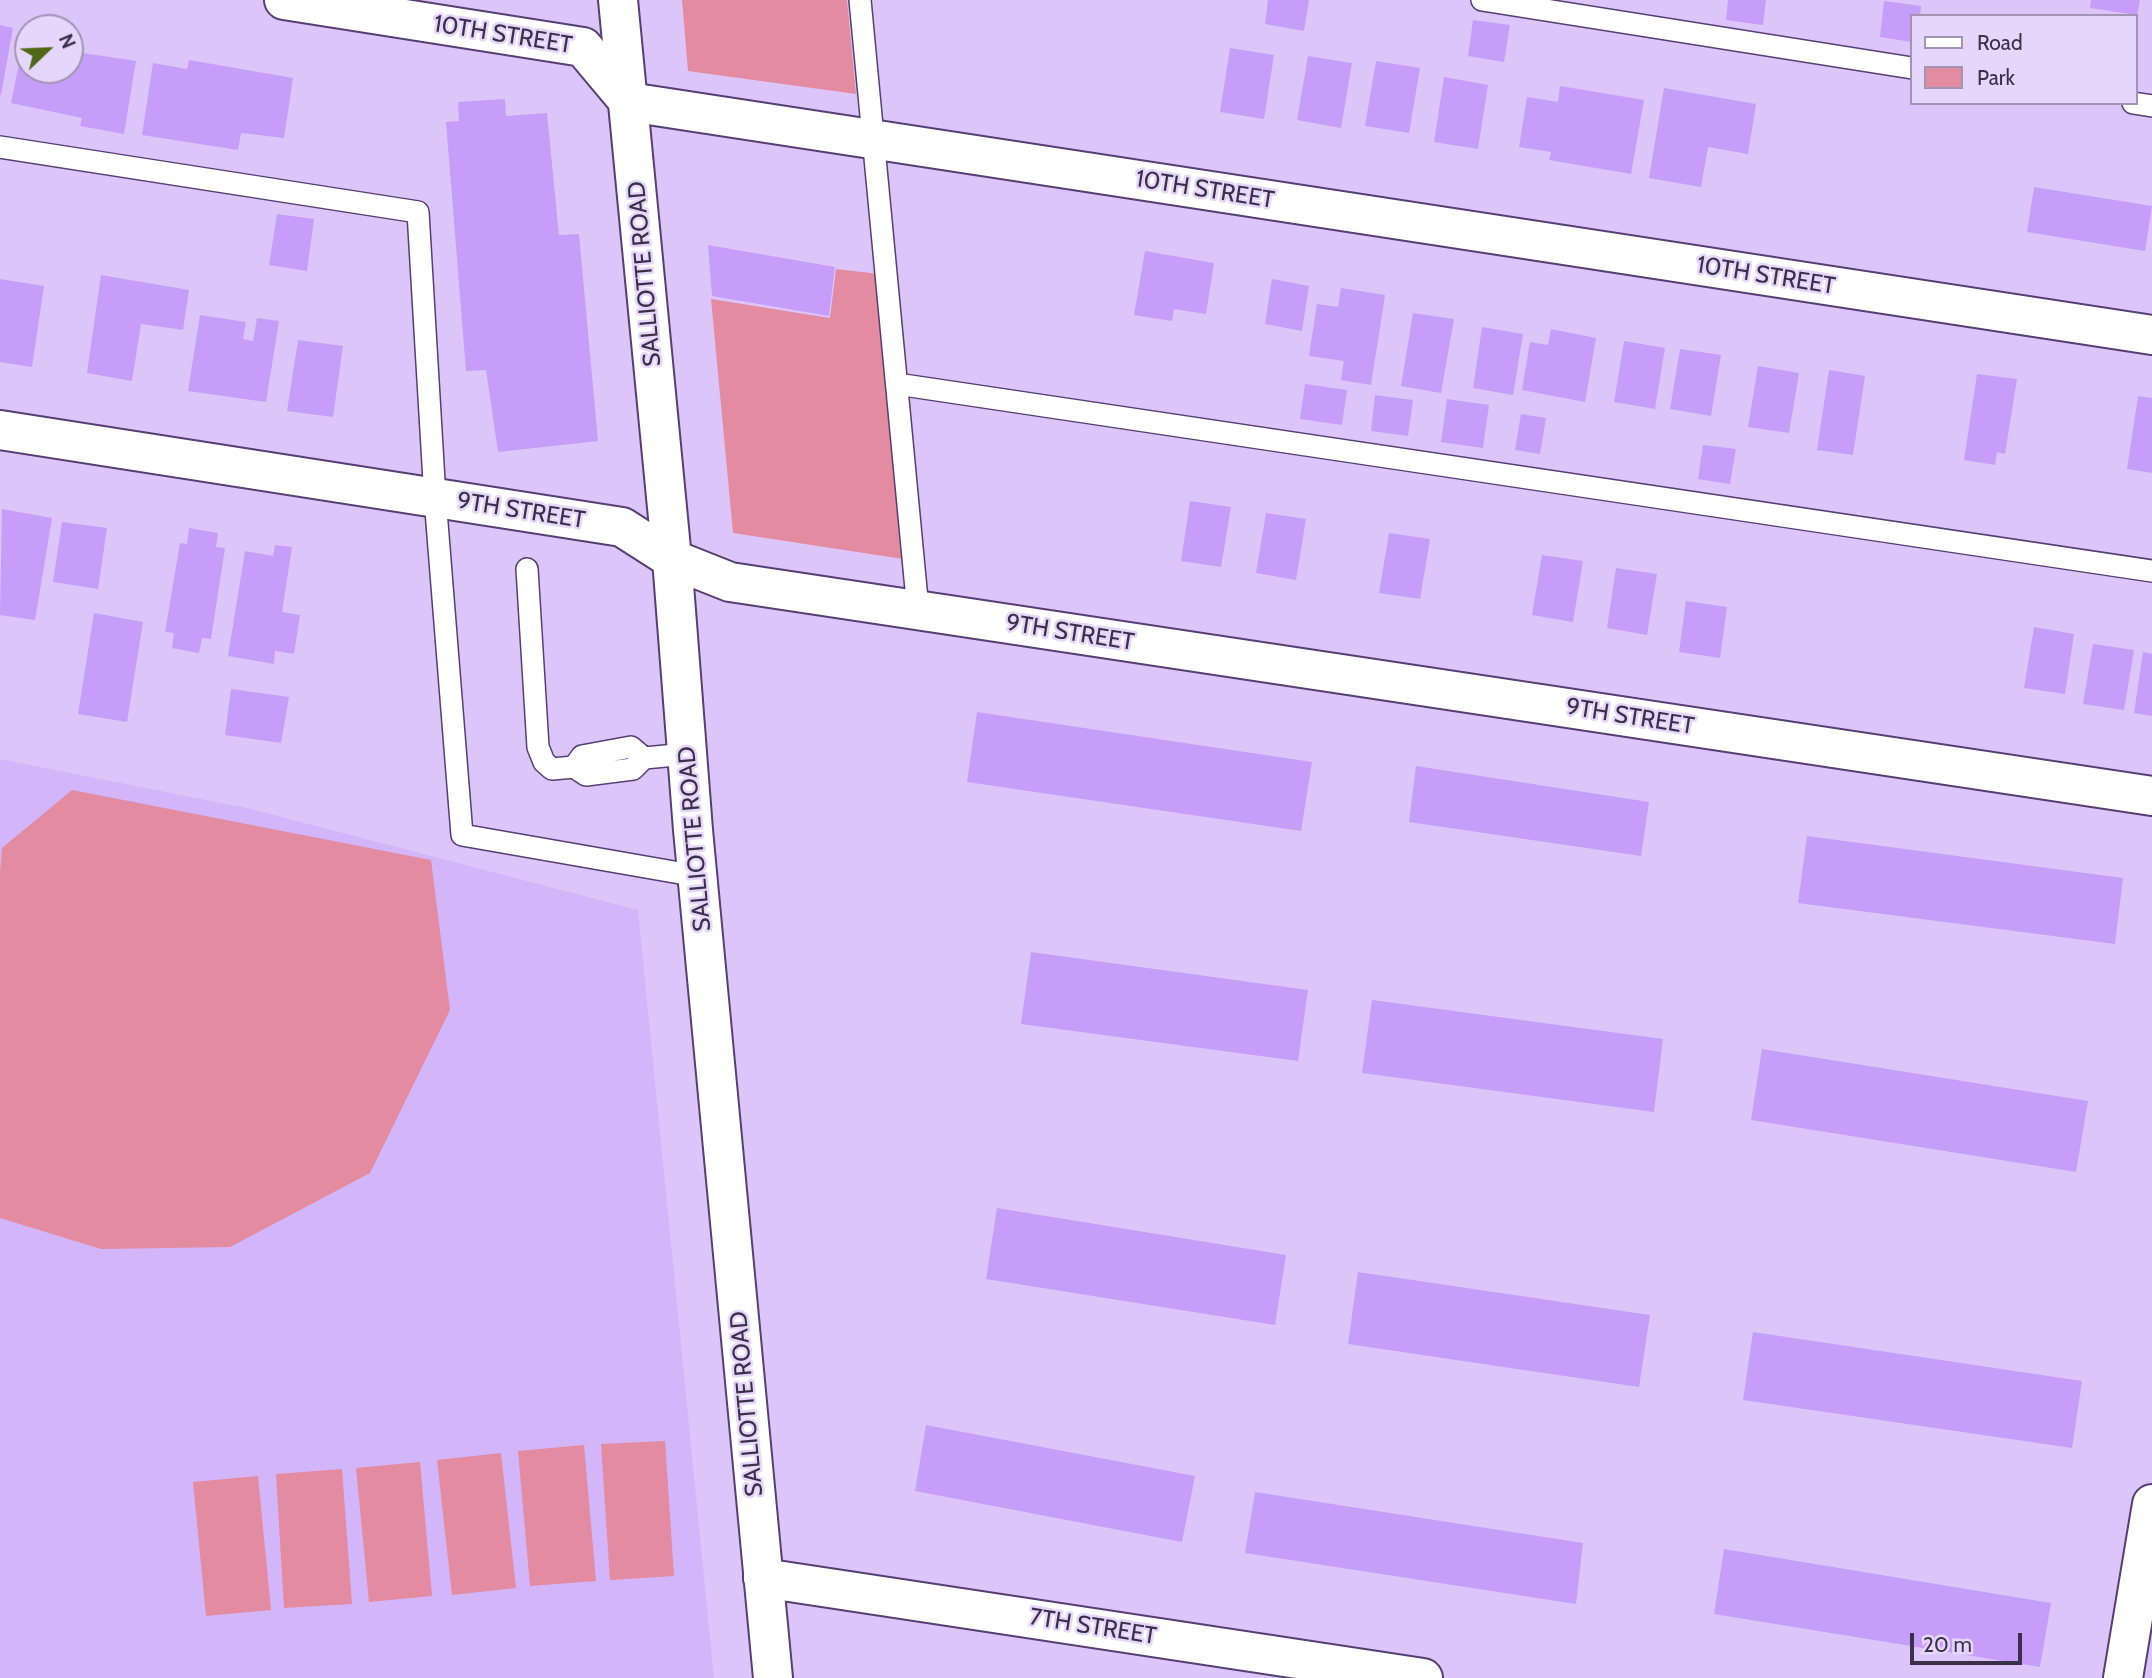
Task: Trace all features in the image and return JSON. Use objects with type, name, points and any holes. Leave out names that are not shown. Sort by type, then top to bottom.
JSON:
[{"type":"street","name":"10TH STREET","points":[[284,0],[583,47],[629,102],[2152,335]]},
{"type":"street","name":"SALLIOTTE ROAD","points":[[618,0],[672,559],[697,876],[773,1678]]},
{"type":"street","name":"9TH STREET","points":[[0,430],[622,527],[672,559],[730,582],[2152,796]]},
{"type":"street","points":[[2123,1678],[2148,1553],[2152,1504]]},
{"type":"street","name":"7TH STREET","points":[[763,1578],[1423,1678]]},
{"type":"lane","points":[[860,0],[918,610]]},
{"type":"lane","points":[[1482,0],[1910,68]]},
{"type":"lane","points":[[0,147],[418,212],[435,498],[462,835],[697,876]]},
{"type":"lane","points":[[897,384],[2152,571]]},
{"type":"lane","points":[[527,569],[538,747],[544,762],[552,769],[574,767],[582,756],[631,747],[644,758],[687,754]]},
{"type":"shaded area","points":[[0,759],[251,809],[638,910],[714,1678],[0,1678]]},
{"type":"green space","points":[[682,0],[847,0],[856,94],[688,71]]},
{"type":"green space","points":[[836,269],[880,274],[903,559],[733,533],[711,299],[830,318]]},
{"type":"green space","points":[[72,790],[431,860],[450,1010],[370,1173],[230,1247],[101,1249],[0,1218],[2,848]]},
{"type":"green space","points":[[665,1441],[674,1576],[610,1580],[601,1444]]},
{"type":"green space","points":[[584,1445],[596,1581],[530,1586],[518,1451]]},
{"type":"green space","points":[[501,1453],[516,1588],[452,1595],[437,1460]]},
{"type":"green space","points":[[420,1462],[432,1596],[369,1602],[356,1468]]},
{"type":"green space","points":[[342,1469],[352,1604],[284,1608],[276,1474]]},
{"type":"green space","points":[[258,1476],[271,1610],[206,1616],[193,1482]]},
{"type":"building","points":[[1268,0],[1309,0],[1304,31],[1265,24]]},
{"type":"building","points":[[1728,0],[1766,0],[1763,25],[1726,20]]},
{"type":"building","points":[[2091,0],[2140,0],[2137,14],[2090,8]]},
{"type":"building","points":[[1884,1],[1921,6],[1920,14],[1910,14],[1910,42],[1880,37]]},
{"type":"building","points":[[1473,20],[1510,25],[1504,62],[1468,56]]},
{"type":"building","points":[[0,25],[13,28],[1,95],[0,95]]},
{"type":"building","points":[[1230,48],[1274,55],[1264,119],[1220,112]]},
{"type":"building","points":[[84,53],[136,61],[124,134],[80,126],[82,118],[11,103],[15,84],[84,84]]},
{"type":"building","points":[[1308,56],[1352,63],[1341,128],[1297,120]]},
{"type":"building","points":[[189,60],[293,78],[284,138],[241,133],[238,150],[142,135],[153,63],[187,69]]},
{"type":"building","points":[[1376,61],[1420,68],[1409,133],[1365,126]]},
{"type":"building","points":[[1444,77],[1488,85],[1478,149],[1434,142]]},
{"type":"building","points":[[1560,86],[1644,100],[1631,174],[1549,160],[1551,152],[1519,147],[1527,97],[1558,102]]},
{"type":"building","points":[[1664,88],[1756,104],[1748,154],[1708,147],[1701,187],[1649,178]]},
{"type":"building","points":[[505,99],[506,116],[547,113],[559,235],[579,234],[598,441],[498,452],[486,370],[466,371],[446,122],[459,121],[458,102]]},
{"type":"building","points":[[2034,187],[2152,206],[2145,251],[2027,232]]},
{"type":"building","points":[[277,214],[314,219],[307,271],[269,265]]},
{"type":"building","points":[[708,245],[835,267],[829,316],[712,296]]},
{"type":"building","points":[[1145,251],[1214,263],[1206,314],[1174,309],[1172,321],[1134,315]]},
{"type":"building","points":[[101,275],[189,290],[183,330],[141,324],[132,381],[87,373]]},
{"type":"building","points":[[0,279],[44,286],[32,367],[0,362]]},
{"type":"building","points":[[1272,279],[1309,286],[1302,331],[1265,324]]},
{"type":"building","points":[[1341,288],[1385,295],[1371,385],[1341,380],[1344,361],[1309,356],[1317,304],[1338,307]]},
{"type":"building","points":[[1413,313],[1454,319],[1441,393],[1401,386]]},
{"type":"building","points":[[200,315],[246,322],[243,339],[253,341],[257,318],[279,321],[266,402],[188,391]]},
{"type":"building","points":[[1482,327],[1523,334],[1513,395],[1473,388]]},
{"type":"building","points":[[1551,329],[1596,338],[1585,402],[1522,390],[1530,342],[1548,345]]},
{"type":"building","points":[[298,340],[343,346],[333,417],[287,411]]},
{"type":"building","points":[[1624,341],[1665,348],[1655,409],[1614,402]]},
{"type":"building","points":[[1680,349],[1721,355],[1711,416],[1670,409]]},
{"type":"building","points":[[1758,366],[1799,373],[1789,433],[1748,427]]},
{"type":"building","points":[[1829,370],[1865,376],[1853,455],[1817,450]]},
{"type":"building","points":[[1977,374],[2017,379],[2005,454],[1997,452],[1995,465],[1964,460]]},
{"type":"building","points":[[1305,384],[1347,390],[1342,425],[1300,419]]},
{"type":"building","points":[[1375,395],[1413,400],[1408,436],[1371,431]]},
{"type":"building","points":[[2138,396],[2152,398],[2152,473],[2127,469]]},
{"type":"building","points":[[1447,399],[1489,405],[1483,448],[1441,442]]},
{"type":"building","points":[[1521,414],[1546,418],[1540,454],[1515,450]]},
{"type":"building","points":[[1703,445],[1736,449],[1730,484],[1698,479]]},
{"type":"building","points":[[1190,501],[1231,507],[1221,567],[1181,561]]},
{"type":"building","points":[[2,509],[52,518],[35,620],[0,615]]},
{"type":"building","points":[[1266,513],[1306,519],[1296,580],[1256,573]]},
{"type":"building","points":[[62,522],[107,528],[98,589],[53,582]]},
{"type":"building","points":[[189,528],[218,533],[216,547],[225,548],[211,639],[202,638],[199,653],[172,648],[174,633],[165,632],[180,543],[187,544]]},
{"type":"building","points":[[1389,533],[1430,539],[1420,599],[1379,593]]},
{"type":"building","points":[[275,545],[292,547],[282,612],[300,615],[294,654],[275,651],[274,664],[228,656],[245,551],[273,556]]},
{"type":"building","points":[[1542,555],[1583,561],[1573,622],[1532,615]]},
{"type":"building","points":[[1616,568],[1657,574],[1647,635],[1607,628]]},
{"type":"building","points":[[1686,601],[1727,607],[1720,658],[1679,652]]},
{"type":"building","points":[[94,613],[143,622],[127,722],[78,714]]},
{"type":"building","points":[[2034,627],[2074,634],[2065,694],[2024,688]]},
{"type":"building","points":[[2093,644],[2134,650],[2124,710],[2083,704]]},
{"type":"building","points":[[2143,652],[2152,654],[2152,716],[2134,713]]},
{"type":"building","points":[[231,689],[289,697],[281,743],[225,735]]},
{"type":"building","points":[[977,712],[1312,762],[1301,831],[967,782]]},
{"type":"building","points":[[1416,766],[1649,802],[1641,856],[1409,822]]},
{"type":"building","points":[[1807,836],[2123,878],[2115,944],[1798,903]]},
{"type":"building","points":[[1031,952],[1308,990],[1298,1061],[1021,1024]]},
{"type":"building","points":[[1372,1000],[1663,1039],[1654,1112],[1362,1073]]},
{"type":"building","points":[[1762,1049],[2088,1101],[2076,1172],[1751,1120]]},
{"type":"building","points":[[997,1208],[1286,1255],[1275,1325],[986,1279]]},
{"type":"building","points":[[1358,1272],[1650,1315],[1639,1387],[1348,1344]]},
{"type":"building","points":[[1753,1332],[2082,1381],[2072,1448],[1743,1400]]},
{"type":"building","points":[[926,1425],[1195,1476],[1182,1542],[915,1491]]},
{"type":"building","points":[[1255,1492],[1583,1543],[1576,1604],[1245,1553]]},
{"type":"building","points":[[1724,1549],[2051,1603],[2040,1667],[1714,1614]]}]
